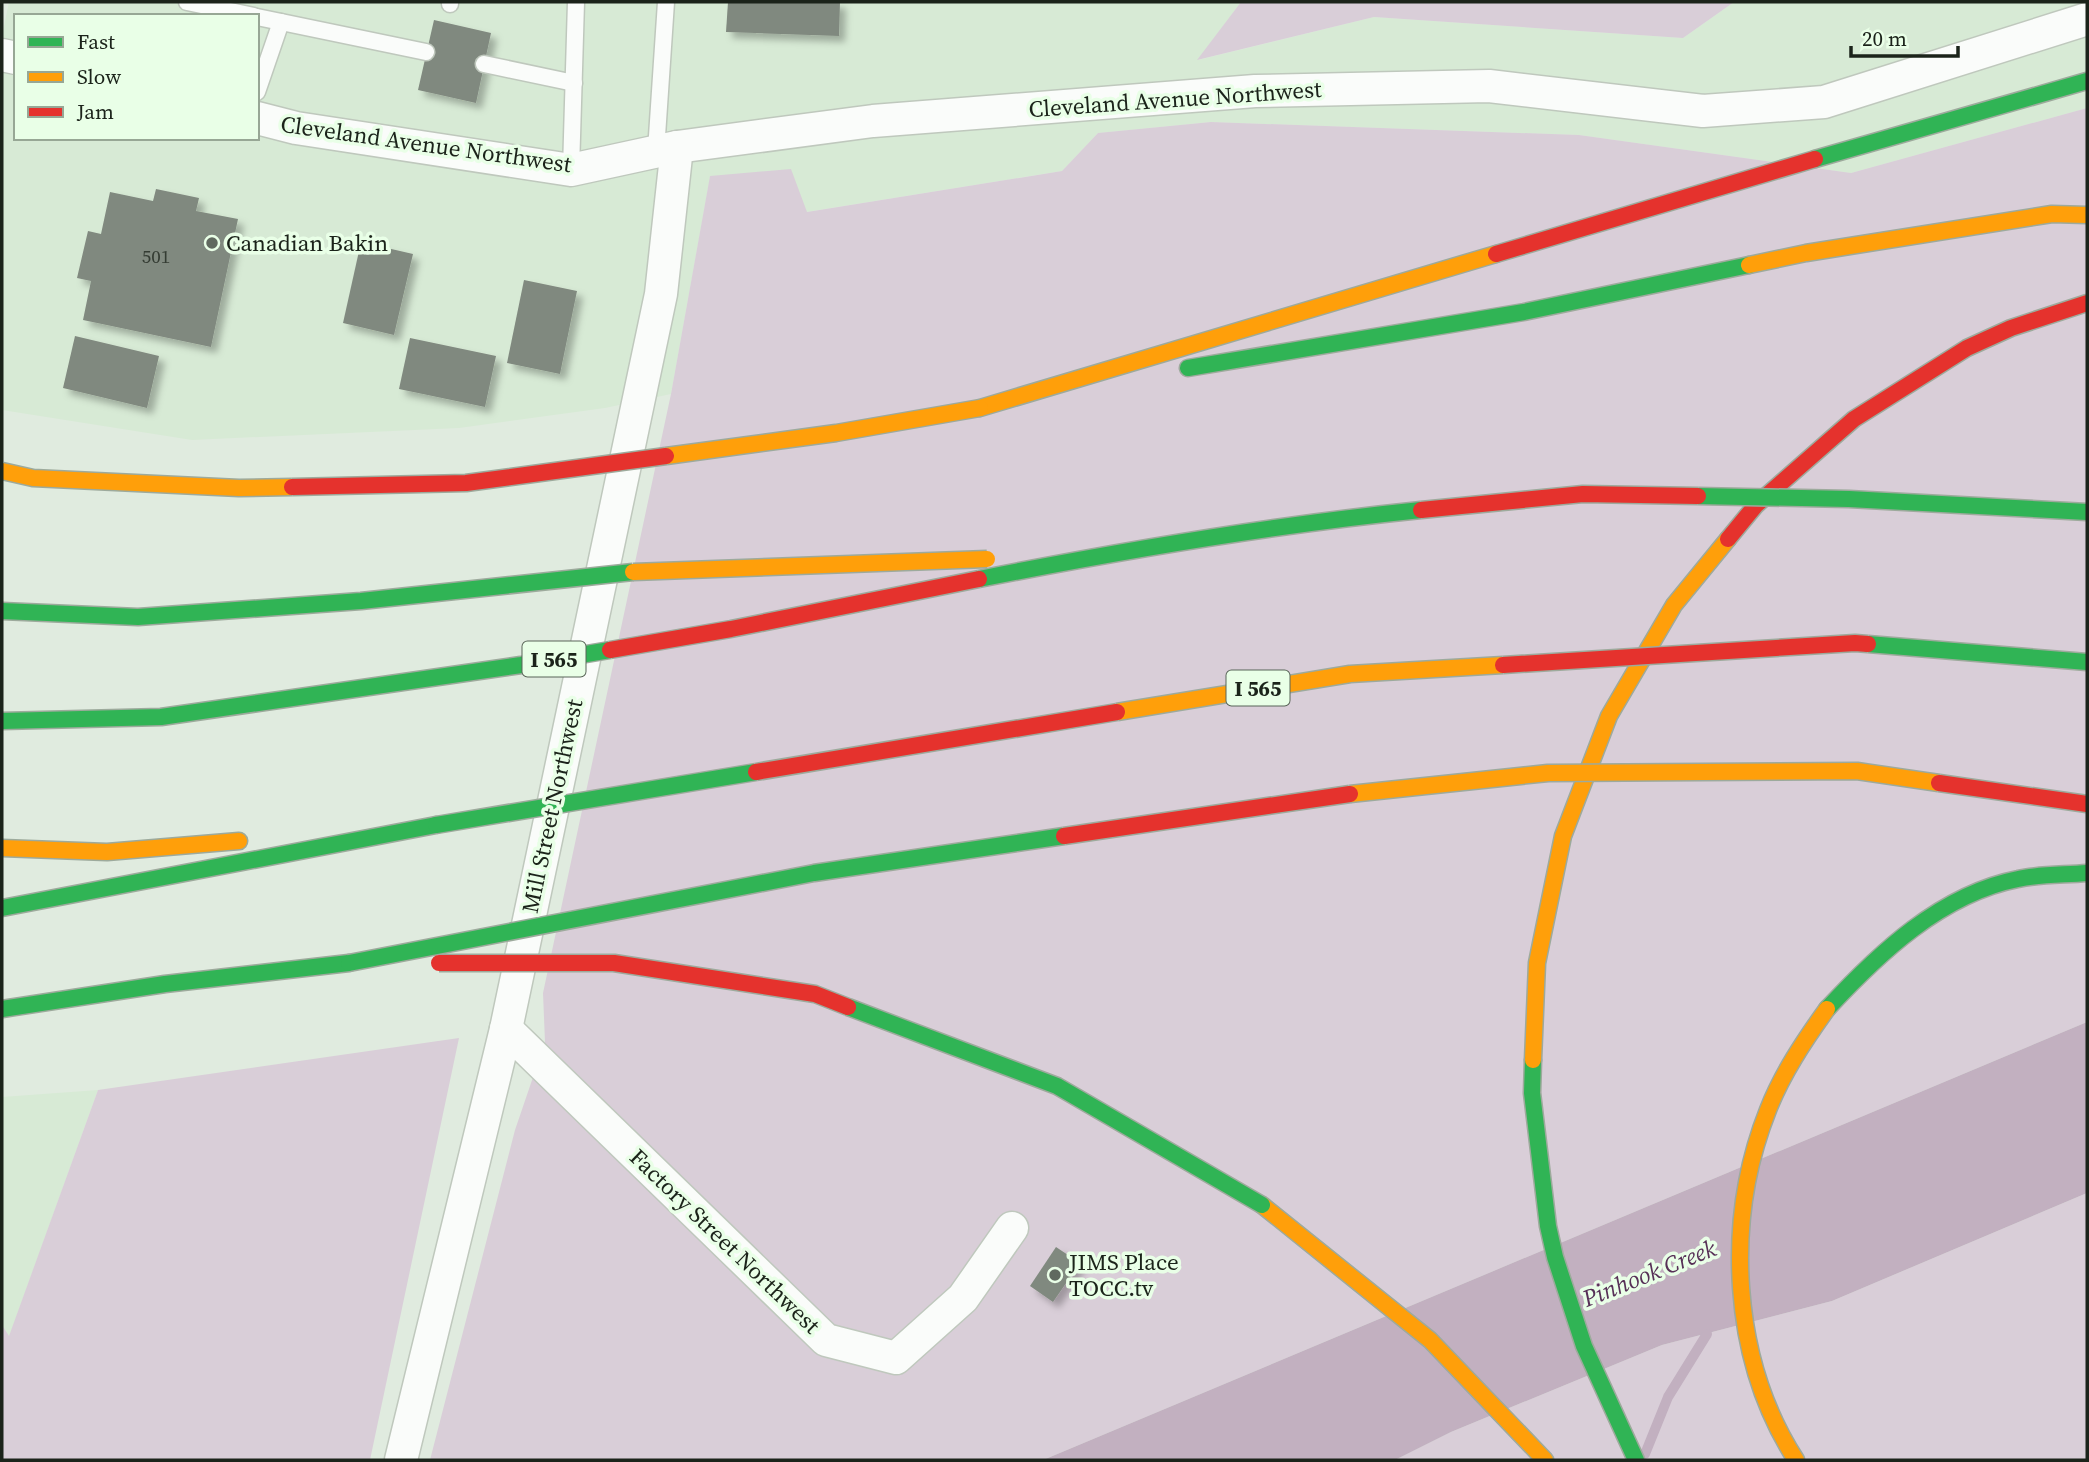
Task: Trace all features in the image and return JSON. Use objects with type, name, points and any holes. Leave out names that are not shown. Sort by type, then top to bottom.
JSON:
[{"type":"highway","points":[[980,408],[1890,136],[2087,80]]},
{"type":"highway","points":[[1171,372],[1524,312],[1807,253],[2052,214],[2087,215]]},
{"type":"highway","points":[[1636,1460],[1609,1407],[1564,1289],[1548,1227],[1531,1098],[1531,1034],[1545,905],[1560,842],[1581,780],[1612,709],[1670,609],[1708,557],[1797,463],[1847,423],[1935,365],[2031,321],[2087,303]]},
{"type":"highway","points":[[2,471],[33,478],[239,488],[466,483],[836,433],[1130,379]]},
{"type":"highway","name":"I 565","points":[[2,720],[161,717],[522,665],[731,629],[1101,555],[1345,518],[1583,494],[1849,499],[2087,512]]},
{"type":"highway","points":[[2,611],[138,617],[361,601],[648,571],[1101,555]]},
{"type":"highway","name":"I 565","points":[[285,837],[436,825],[1350,674],[1855,643],[2087,662]]},
{"type":"highway","points":[[2,1009],[165,984],[349,963],[814,873],[1314,798],[1548,773],[1857,771],[2087,804]]},
{"type":"highway","points":[[2,908],[436,825]]},
{"type":"highway","points":[[2,848],[107,852],[258,839]]},
{"type":"highway","points":[[1796,1460],[1770,1411],[1754,1366],[1744,1319],[1739,1272],[1740,1224],[1747,1177],[1759,1131],[1777,1087],[1800,1045],[1827,1006],[1859,971],[1932,916],[1970,896],[2010,880],[2087,873]]},
{"type":"highway","points":[[349,963],[614,963],[815,994],[1057,1086],[1262,1205],[1430,1340],[1545,1460]]},
{"type":"street","name":"Cleveland Avenue Northwest","points":[[259,119],[296,128],[571,170],[667,149],[873,121],[1255,91],[1489,86],[1703,111],[1824,102],[2087,19]]},
{"type":"street","name":"Mill Street Northwest","points":[[401,1460],[506,1029],[661,294],[667,149]]},
{"type":"street","name":"Factory Street Northwest","points":[[506,1029],[826,1340],[896,1358],[963,1298],[1012,1228]]},
{"type":"lane","points":[[187,2],[245,14]]},
{"type":"lane","points":[[571,170],[576,2]]},
{"type":"lane","points":[[666,2],[667,149]]},
{"type":"lane","points":[[259,17],[426,52]]},
{"type":"lane","points":[[259,86],[281,22]]},
{"type":"lane","points":[[484,64],[574,83]]},
{"type":"shaded area","points":[[9,2],[1241,2],[1198,60],[1374,17],[1683,38],[1734,2],[2087,2],[2087,108],[1851,173],[1579,135],[1211,122],[1098,133],[1062,171],[806,212],[710,177],[671,394],[605,408],[459,428],[192,440],[2,410],[2,36]]},
{"type":"shaded area","points":[[1241,2],[1734,2],[1683,38],[1374,17],[1197,60]]},
{"type":"shaded area","points":[[2087,108],[2087,1022],[1043,1460],[430,1460],[515,1130],[545,1042],[543,993],[671,394],[710,176],[791,169],[807,212],[1062,171],[1098,133],[1211,122],[1579,135],[1851,173]]},
{"type":"shaded area","points":[[459,1038],[370,1460],[2,1460],[2,1325],[9,1336],[98,1090]]},
{"type":"shaded area","points":[[98,1090],[9,1337],[2,1325],[2,1097]]},
{"type":"shaded area","points":[[2087,1193],[2087,1460],[1395,1460],[1451,1432],[1662,1345],[1832,1301]]},
{"type":"water","name":"Pinhook Creek","points":[[2087,1022],[2087,1193],[1832,1301],[1662,1345],[1451,1432],[1395,1460],[1043,1460]]},
{"type":"building","points":[[728,2],[840,2],[839,36],[726,32]]},
{"type":"building","points":[[434,20],[491,33],[476,103],[418,90]]},
{"type":"building","points":[[156,189],[199,198],[196,211],[238,219],[211,347],[83,320],[91,281],[77,278],[88,231],[101,234],[110,192],[153,201]]},
{"type":"building","points":[[361,242],[413,254],[394,335],[343,323]]},
{"type":"building","points":[[524,280],[577,291],[560,374],[507,363]]},
{"type":"building","points":[[75,336],[159,356],[147,408],[63,388]]},
{"type":"building","points":[[410,338],[496,356],[485,407],[399,389]]},
{"type":"building","name":"JIMS Place TOCC.tv","points":[[1056,1247],[1080,1263],[1053,1302],[1030,1286]]},
{"type":"waterway","points":[[1645,1454],[1668,1397],[1707,1334]]},
{"type":"traffic: fast","points":[[1815,159],[2087,81]]},
{"type":"traffic: fast","points":[[1188,368],[1524,312],[1749,265]]},
{"type":"traffic: fast","points":[[1698,496],[1849,499],[2087,512]]},
{"type":"traffic: fast","points":[[979,579],[1199,539],[1421,510]]},
{"type":"traffic: fast","points":[[2,611],[138,617],[361,601],[633,572]]},
{"type":"traffic: fast","points":[[1868,644],[2087,662]]},
{"type":"traffic: fast","points":[[2,721],[161,717],[610,650]]},
{"type":"traffic: fast","points":[[436,825],[756,772]]},
{"type":"traffic: fast","points":[[2,908],[436,825]]},
{"type":"traffic: fast","points":[[349,963],[814,873],[1064,836]]},
{"type":"traffic: fast","points":[[1827,1009],[1913,929],[1963,898],[2018,879],[2087,873]]},
{"type":"traffic: fast","points":[[2,1009],[165,984],[349,963]]},
{"type":"traffic: fast","points":[[848,1007],[1057,1086],[1262,1205]]},
{"type":"traffic: fast","points":[[1533,1060],[1532,1093],[1548,1226],[1555,1257],[1584,1346],[1636,1460]]},
{"type":"traffic: slow","points":[[1749,265],[1806,253],[2052,214],[2087,215]]},
{"type":"traffic: slow","points":[[980,408],[1496,254]]},
{"type":"traffic: slow","points":[[666,456],[836,433],[980,408]]},
{"type":"traffic: slow","points":[[2,471],[33,478],[239,488],[292,487]]},
{"type":"traffic: slow","points":[[1533,1060],[1537,963],[1563,836],[1609,716],[1674,605],[1728,539]]},
{"type":"traffic: slow","points":[[633,572],[987,559]]},
{"type":"traffic: slow","points":[[1117,712],[1350,674],[1503,665]]},
{"type":"traffic: slow","points":[[1350,794],[1548,773],[1857,771],[1939,783]]},
{"type":"traffic: slow","points":[[2,848],[107,852],[239,841]]},
{"type":"traffic: slow","points":[[1796,1460],[1774,1421],[1758,1378],[1747,1334],[1741,1289],[1740,1243],[1745,1197],[1754,1153],[1768,1110],[1794,1058],[1827,1009]]},
{"type":"traffic: slow","points":[[1262,1205],[1430,1340],[1545,1460]]},
{"type":"traffic: jam","points":[[1496,254],[1815,159]]},
{"type":"traffic: jam","points":[[1728,539],[1756,505],[1854,419],[1967,348],[2011,328],[2087,303]]},
{"type":"traffic: jam","points":[[292,487],[466,483],[666,456]]},
{"type":"traffic: jam","points":[[1421,510],[1583,494],[1698,496]]},
{"type":"traffic: jam","points":[[610,650],[731,629],[979,579]]},
{"type":"traffic: jam","points":[[1503,665],[1868,644]]},
{"type":"traffic: jam","points":[[756,772],[1117,712]]},
{"type":"traffic: jam","points":[[1939,783],[2087,804]]},
{"type":"traffic: jam","points":[[1064,836],[1350,794]]},
{"type":"traffic: jam","points":[[439,963],[614,963],[815,994],[848,1007]]},
{"type":"place","name":"Canadian Bakin","points":[[212,243]]},
{"type":"place","name":"JIMS Place TOCC.tv","points":[[1055,1275]]}]
